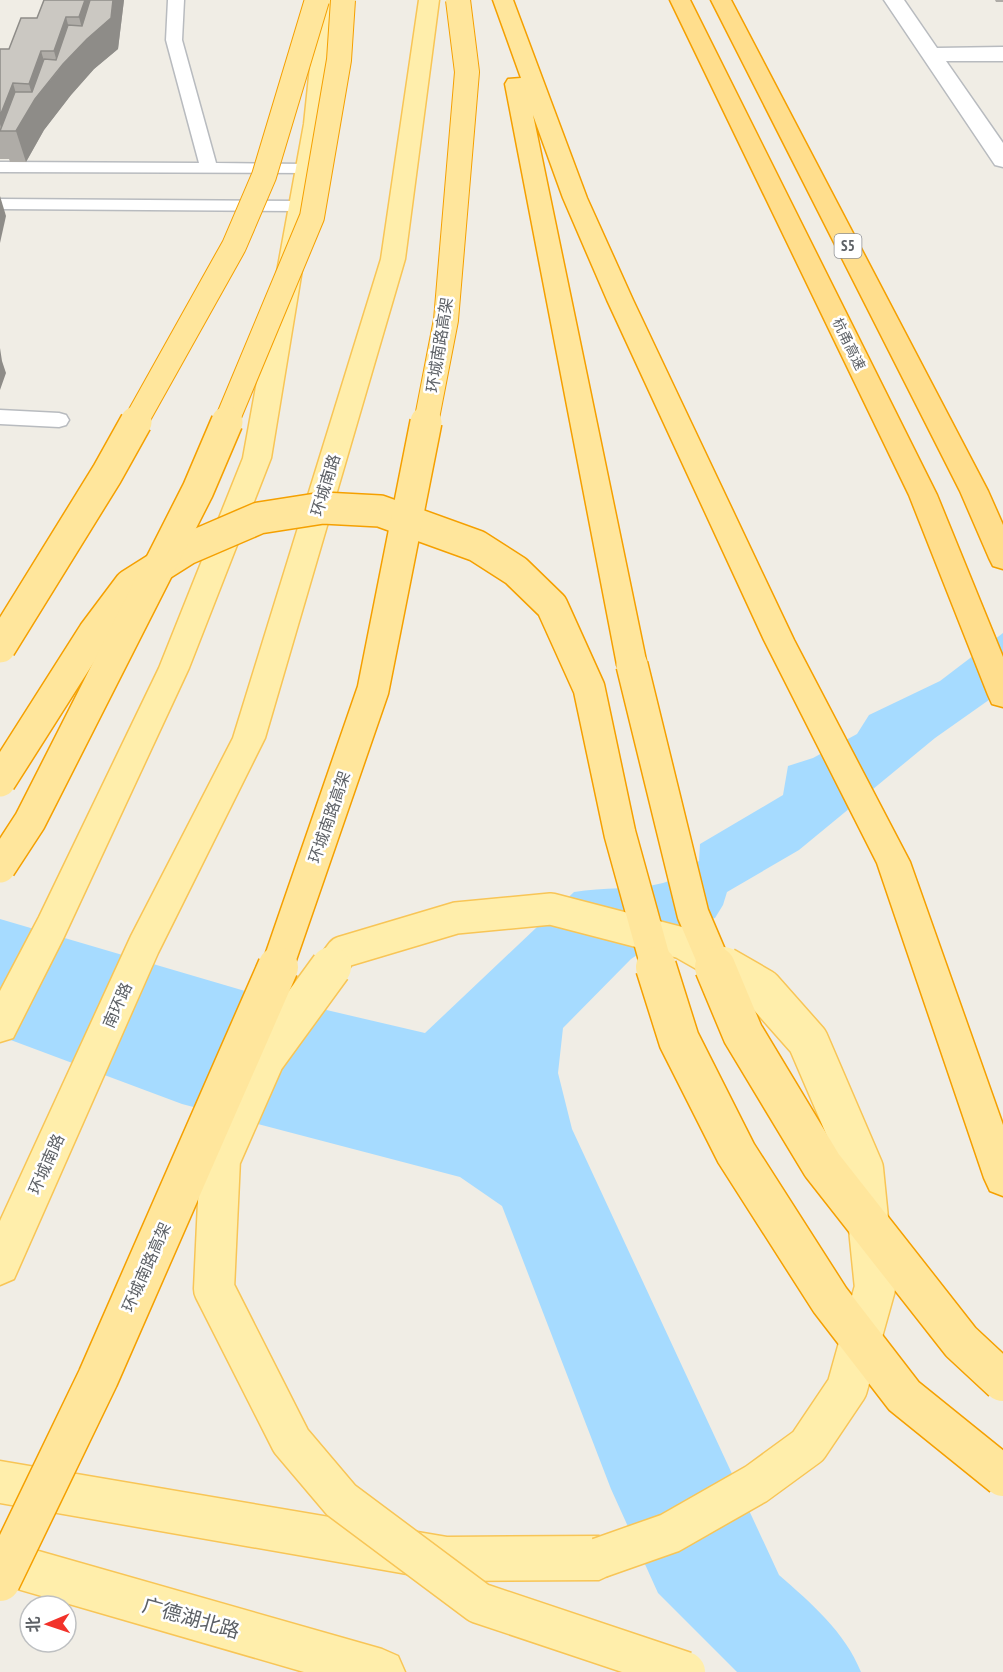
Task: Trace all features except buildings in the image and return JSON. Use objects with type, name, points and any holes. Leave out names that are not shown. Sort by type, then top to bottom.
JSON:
[{"type":"highway","points":[[0,647],[106,474],[234,246],[264,176],[317,0]]},
{"type":"highway","points":[[0,867],[30,821],[198,490],[312,217],[339,60],[343,0]]},
{"type":"highway","name":"环城南路高架","points":[[0,1581],[98,1378],[276,972],[373,690],[446,320],[467,72],[458,0]]},
{"type":"highway","points":[[501,0],[575,198],[620,300],[779,640],[893,862],[1003,1178]]},
{"type":"highway","points":[[501,0],[632,664],[693,914],[744,1034],[822,1165],[962,1342],[1003,1382]]},
{"type":"highway","name":"杭甬高速","points":[[680,0],[923,495],[1003,695]]},
{"type":"highway","name":"S5","points":[[721,0],[974,491],[1003,558]]},
{"type":"highway","points":[[0,781],[94,633],[130,585],[187,549],[259,518],[323,508],[380,511],[477,546],[516,571],[552,606],[589,688],[620,834],[649,943],[679,1040],[736,1153],[831,1300],[904,1396],[1003,1476]]},
{"type":"main road","points":[[0,1026],[51,927],[174,668],[257,458],[315,124],[327,0]]},
{"type":"main road","name":"环城南路","points":[[143,947],[249,738],[256,715],[393,259],[429,0]]},
{"type":"main road","points":[[0,1482],[447,1559],[600,1558],[670,1533],[756,1484],[808,1446],[847,1388],[875,1288],[863,1169],[808,1041],[762,989],[682,943],[551,909],[456,918],[342,952],[264,1059],[220,1159],[214,1289],[291,1441],[341,1500],[478,1603],[685,1672]]},
{"type":"main road","name":"南环路","points":[[91,1064],[143,947]]},
{"type":"main road","name":"环城南路","points":[[0,1265],[91,1064]]},
{"type":"main road","name":"广德湖北路","points":[[0,1562],[382,1672]]},
{"type":"street","points":[[894,0],[1003,160]]},
{"type":"street","points":[[931,55],[1003,54]]},
{"type":"lane","points":[[176,0],[174,40],[209,168]]},
{"type":"lane","points":[[0,167],[308,169]]},
{"type":"lane","points":[[0,204],[301,206]]},
{"type":"lane","points":[[0,417],[59,420]]},
{"type":"water","points":[[1003,633],[1003,690],[935,738],[799,850],[727,892],[723,905],[715,918],[679,928],[631,959],[563,1028],[558,1073],[572,1129],[779,1575],[826,1619],[846,1644],[861,1672],[737,1672],[658,1593],[611,1489],[502,1206],[460,1177],[182,1104],[0,1036],[0,919],[245,991],[425,1033],[574,892],[653,885],[677,877],[699,861],[700,844],[783,795],[788,766],[813,758],[857,734],[869,715],[940,681]]}]
